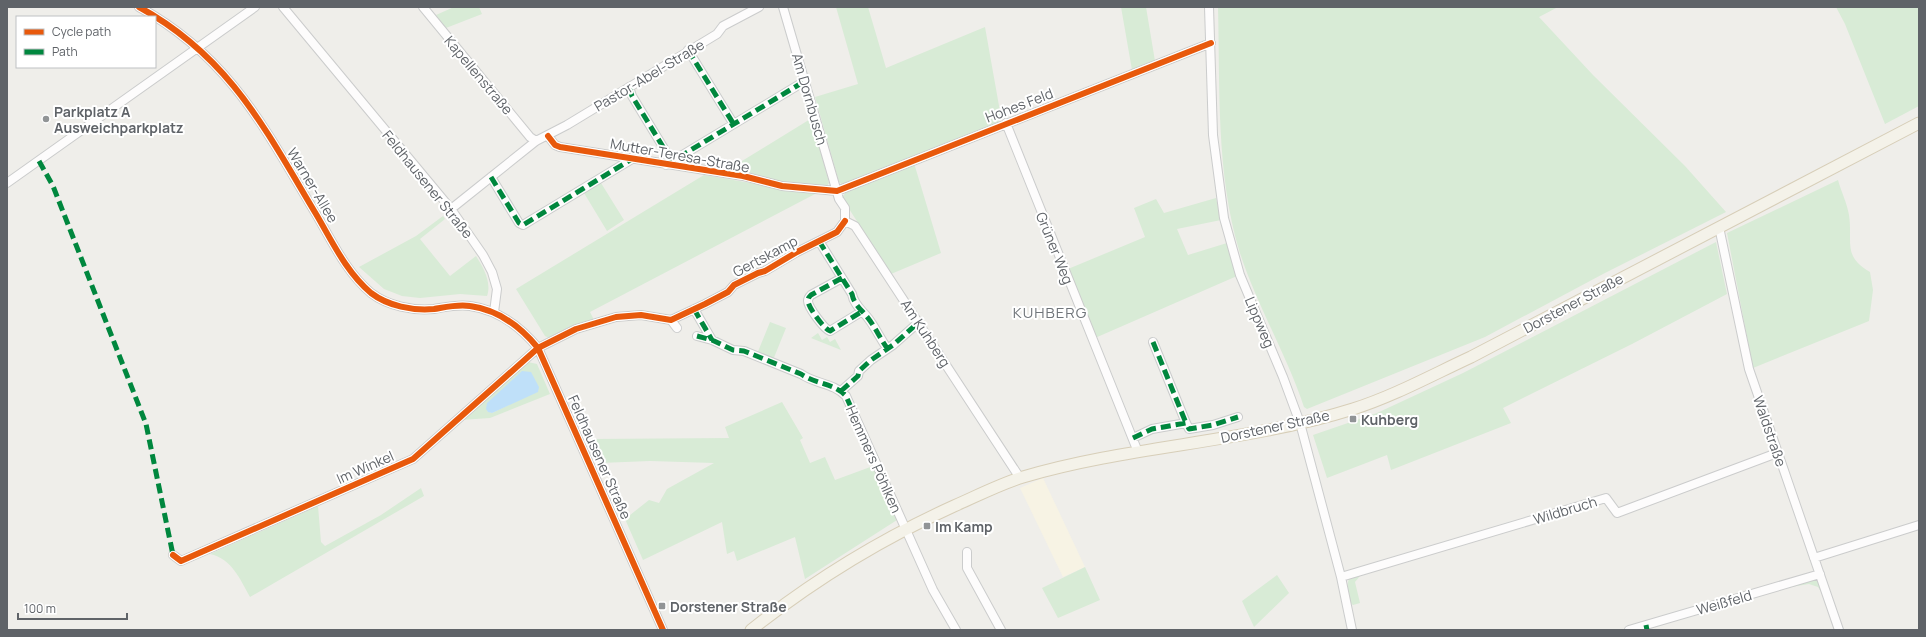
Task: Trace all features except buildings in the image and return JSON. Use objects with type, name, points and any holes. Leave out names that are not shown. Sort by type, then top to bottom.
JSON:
[{"type":"main road","name":"Dorstener Straße","points":[[751,630],[790,600],[850,560],[906,529],[1020,478],[1072,463],[1300,422],[1354,409],[1412,385],[1471,357],[1919,123]]},
{"type":"street","name":"Warner-Allee","points":[[139,7],[155,16]]},
{"type":"street","points":[[7,184],[255,7]]},
{"type":"street","name":"Feldhausener Straße","points":[[283,7],[450,209],[483,255],[492,272],[497,289],[494,312],[518,326],[538,348],[663,630]]},
{"type":"street","name":"Kapellenstraße","points":[[423,7],[530,137],[536,141]]},
{"type":"street","name":"Pastor-Abel-Straße","points":[[536,141],[548,136],[688,50],[717,34],[723,26],[759,7]]},
{"type":"street","name":"Am Dornbusch","points":[[783,7],[837,191]]},
{"type":"street","name":"Lippweg","points":[[1209,7],[1213,135],[1224,218],[1240,275],[1283,377],[1300,422],[1341,577],[1352,630]]},
{"type":"street","name":"Warner-Allee","points":[[156,17],[167,23],[198,48],[239,91],[260,120],[350,270],[372,293],[391,303],[410,309],[426,310],[470,306],[494,312]]},
{"type":"street","name":"Hohes Feld","points":[[837,191],[1211,43]]},
{"type":"street","points":[[688,50],[733,123]]},
{"type":"street","points":[[629,87],[632,96],[668,162],[805,81]]},
{"type":"street","name":"Grüner Weg","points":[[1006,123],[1062,266],[1138,452]]},
{"type":"street","name":"Mutter-Teresa-Straße","points":[[548,136],[555,145],[560,147],[632,159],[668,162],[743,176],[782,186],[837,191]]},
{"type":"street","points":[[450,209],[536,141]]},
{"type":"street","name":"Mutter-Teresa-Straße","points":[[491,177],[519,223],[523,225],[632,159]]},
{"type":"street","points":[[837,191],[845,211],[845,221]]},
{"type":"street","name":"Gertskamp","points":[[671,320],[728,292],[734,285],[765,271],[797,252],[837,232],[845,221]]},
{"type":"street","name":"Am Kuhberg","points":[[845,221],[855,226],[1020,478]]},
{"type":"street","name":"Waldstraße","points":[[1719,227],[1749,369],[1839,630]]},
{"type":"street","name":"Gertskamp","points":[[819,241],[861,312],[866,316],[887,348]]},
{"type":"street","points":[[842,278],[811,295],[808,300],[809,304],[825,328],[830,331],[861,312]]},
{"type":"street","points":[[694,309],[712,340]]},
{"type":"street","points":[[538,348],[576,329],[616,317],[633,315],[671,320],[677,328]]},
{"type":"street","name":"Hemmers Pöhlken","points":[[841,391],[858,376],[859,371],[919,322]]},
{"type":"street","name":"Hemmers Pöhlken","points":[[697,336],[712,340],[733,350],[744,351],[801,374],[808,379],[841,391],[846,396],[906,529]]},
{"type":"street","points":[[1153,342],[1189,429],[1213,425],[1238,416]]},
{"type":"street","name":"Im Winkel","points":[[173,556],[181,561],[413,459],[538,348]]},
{"type":"street","points":[[1133,438],[1152,429],[1186,423]]},
{"type":"street","name":"Wildbruch","points":[[1341,577],[1606,498],[1617,513],[1778,452]]},
{"type":"street","points":[[1814,558],[1919,525]]},
{"type":"street","points":[[906,529],[934,590],[956,630]]},
{"type":"street","points":[[967,552],[967,568],[1001,630]]},
{"type":"street","name":"Weißfeld","points":[[1629,630],[1820,574]]},
{"type":"shaded area","points":[[1043,478],[1085,567],[1063,577],[1020,488]]},
{"type":"green space","points":[[454,7],[479,7],[482,14],[446,28],[436,15]]},
{"type":"green space","points":[[836,7],[868,7],[886,68],[985,27],[1001,117],[998,123],[843,185],[839,182],[815,97],[858,84]]},
{"type":"green space","points":[[1121,7],[1146,7],[1155,61],[1132,70]]},
{"type":"green space","points":[[1218,7],[1558,7],[1539,17],[1593,75],[1685,166],[1726,212],[1603,274],[1485,337],[1307,409],[1304,407],[1289,367],[1246,270],[1239,250],[1232,220],[1226,191],[1221,130],[1219,99]]},
{"type":"green space","points":[[1836,7],[1919,7],[1919,106],[1885,124],[1845,24]]},
{"type":"green space","points":[[812,118],[829,183],[825,189],[724,172]]},
{"type":"green space","points":[[914,163],[941,253],[891,274],[842,198],[847,190]]},
{"type":"green space","points":[[704,175],[815,194],[590,312],[594,320],[574,326],[549,338],[545,336],[516,289]]},
{"type":"green space","points":[[1838,180],[1849,215],[1850,248],[1852,254],[1861,266],[1870,272],[1873,290],[1869,321],[1753,368],[1727,233]]},
{"type":"green space","points":[[601,183],[624,220],[607,231],[584,193]]},
{"type":"green space","points":[[1216,198],[1221,220],[1177,229],[1188,255],[1227,243],[1237,276],[1095,338],[1068,269],[1145,237],[1134,208],[1156,199],[1164,213]]},
{"type":"green space","points":[[443,216],[445,219],[420,239],[450,276],[476,256],[488,280],[487,296],[460,294],[420,298],[402,296],[384,289],[359,267],[416,236]]},
{"type":"green space","points":[[1716,242],[1727,294],[1632,344],[1503,408],[1511,423],[1391,470],[1387,455],[1327,478],[1313,435],[1377,413],[1463,373]]},
{"type":"green space","points":[[770,322],[786,328],[773,360],[757,354]]},
{"type":"green space","points":[[818,333],[822,340],[827,337],[830,342],[835,339],[841,350],[811,338]]},
{"type":"green space","points":[[528,362],[537,364],[550,394],[490,418],[461,420],[525,363]],"holes":[[[539,390],[492,413],[487,411]]]},
{"type":"green space","points":[[782,402],[803,438],[800,440],[810,463],[825,457],[835,480],[873,466],[897,520],[805,579],[795,537],[737,561],[734,551],[727,554],[722,522],[643,560],[625,519],[649,500],[659,503],[667,489],[714,463],[650,461],[600,463],[590,439],[729,438],[725,427]]},
{"type":"green space","points":[[421,488],[424,496],[250,597],[239,577],[230,565],[224,560],[210,554],[318,506],[321,542],[325,546],[381,515]]},
{"type":"green space","points":[[1085,567],[1100,600],[1058,618],[1042,588]]},
{"type":"green space","points":[[1277,575],[1289,593],[1254,627],[1242,601]]},
{"type":"green space","points":[[1360,576],[1355,582],[1360,603],[1353,605],[1348,596],[1348,582],[1349,579]]},
{"type":"green space","points":[[1815,579],[1818,580],[1825,598],[1818,587],[1809,584],[1791,587],[1671,622],[1670,620]]},
{"type":"water","points":[[522,371],[531,372],[539,387],[538,392],[492,413],[488,412],[486,409],[487,403]]},
{"type":"marked path","points":[[688,50],[733,123]]},
{"type":"marked path","points":[[666,165],[805,81]]},
{"type":"marked path","points":[[629,87],[632,96],[671,160]]},
{"type":"marked path","points":[[491,177],[519,223],[523,225],[632,159]]},
{"type":"marked path","points":[[39,161],[53,186],[146,424],[173,555]]},
{"type":"marked path","points":[[819,241],[852,294],[856,304],[871,321],[887,348]]},
{"type":"marked path","points":[[842,278],[811,295],[808,301],[813,313],[830,331],[861,312]]},
{"type":"marked path","points":[[694,309],[712,340]]},
{"type":"marked path","points":[[841,391],[858,376],[859,371],[871,360],[893,345],[919,322]]},
{"type":"marked path","points":[[697,336],[712,340],[733,350],[744,351],[801,374],[812,380],[836,388],[846,396],[868,446]]},
{"type":"marked path","points":[[1153,342],[1186,423]]},
{"type":"marked path","points":[[1133,438],[1152,429],[1186,423],[1189,429],[1213,425],[1238,417]]},
{"type":"marked path","points":[[1646,625],[1647,630]]},
{"type":"cycle path","points":[[139,7],[153,16]]},
{"type":"cycle path","points":[[156,18],[198,48],[222,72],[242,97],[262,124],[280,153],[340,256],[354,276],[371,293],[378,298],[401,307],[434,309],[466,305],[481,308],[500,315],[508,320],[524,333],[538,348],[663,630]]},
{"type":"cycle path","points":[[548,136],[555,145],[560,147],[743,176],[782,186],[837,191],[1211,43]]},
{"type":"cycle path","points":[[173,555],[181,561],[413,459],[538,348],[576,329],[616,317],[641,315],[671,320],[728,292],[734,285],[765,271],[797,252],[837,232],[845,221]]},
{"type":"place","name":"Parkplatz A Ausweichparkplatz","points":[[46,119]]},
{"type":"place","name":"Kuhberg","points":[[1353,419]]},
{"type":"place","name":"Im Kamp","points":[[927,526]]},
{"type":"place","name":"Dorstener Straße","points":[[662,606]]},
{"type":"district","name":"KUHBERG","points":[[1050,312]]}]
